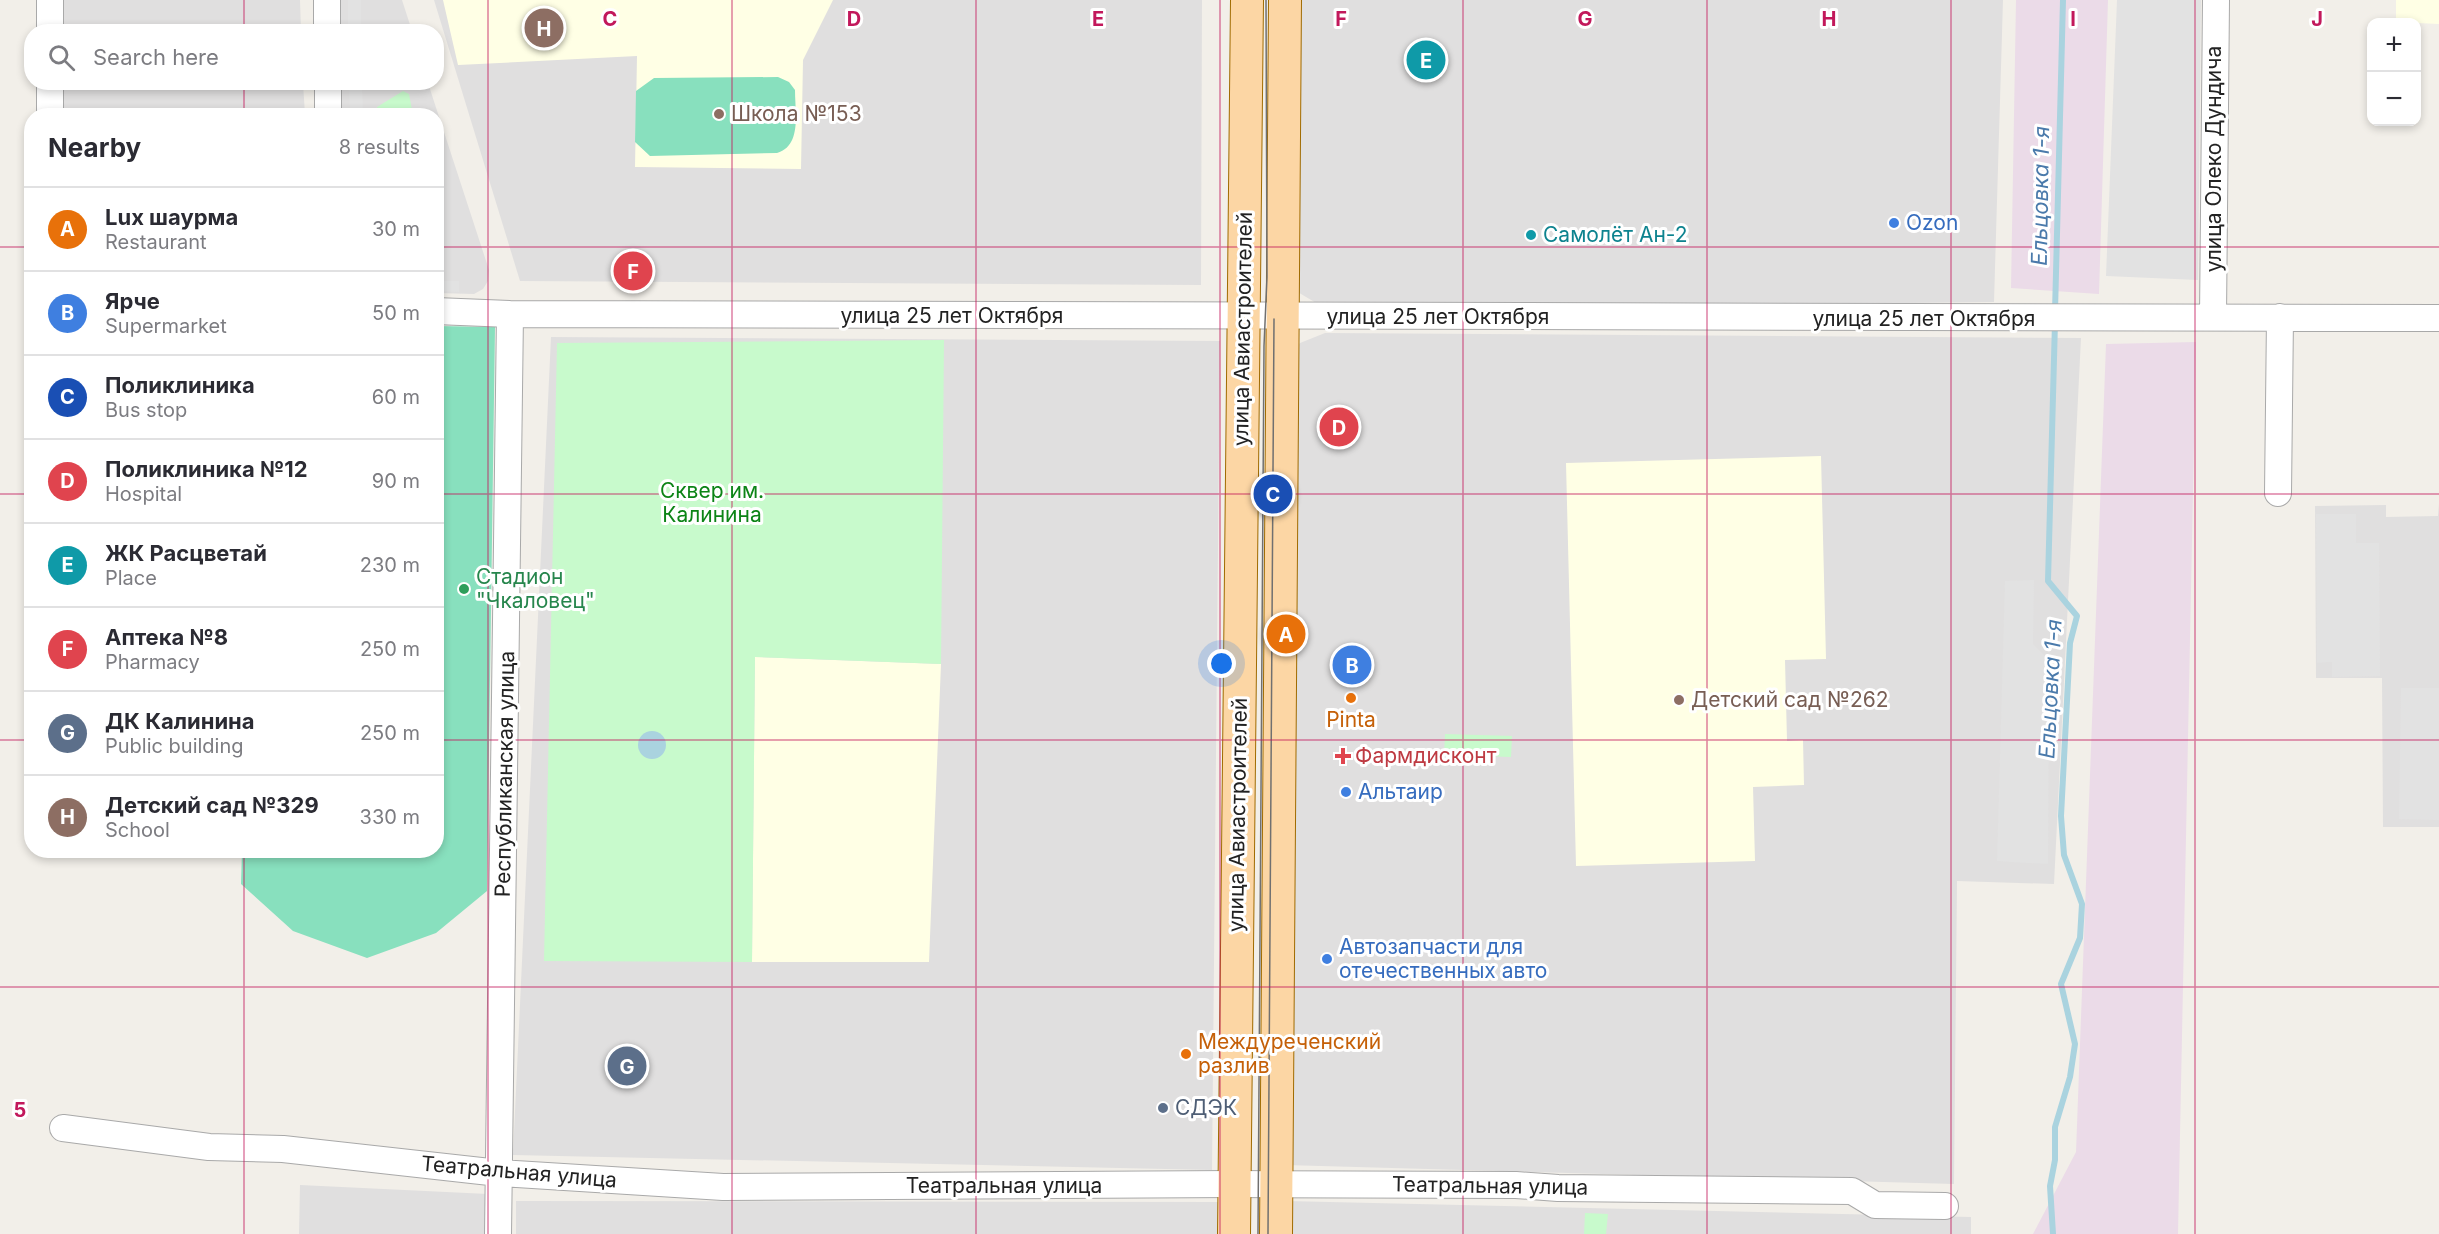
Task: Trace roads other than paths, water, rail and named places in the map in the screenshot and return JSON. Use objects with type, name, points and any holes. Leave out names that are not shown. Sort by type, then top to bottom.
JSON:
[{"type":"main road","name":"улица Авиастроителей","points":[[1234,1234],[1247,0]]},
{"type":"main road","name":"улица Авиастроителей","points":[[1276,1234],[1285,0]]},
{"type":"street","points":[[50,0],[50,24]]},
{"type":"street","points":[[327,0],[327,24]]},
{"type":"street","name":"улица Олеко Дундича","points":[[2213,317],[2216,0]]},
{"type":"street","points":[[50,90],[50,108]]},
{"type":"street","points":[[328,90],[328,108]]},
{"type":"street","name":"улица 25 лет Октября","points":[[444,311],[510,314],[1282,318],[2439,318]]},
{"type":"street","name":"Республиканская улица","points":[[498,1234],[510,314]]},
{"type":"street","points":[[2278,494],[2280,317]]},
{"type":"street","name":"Театральная улица","points":[[63,1128],[209,1147],[283,1149],[499,1173],[723,1187],[1516,1185],[1558,1188],[1852,1191],[1875,1205],[1945,1206]]},
{"type":"water","points":[[652,731],[662,735],[666,745],[662,755],[652,759],[642,755],[638,745],[642,735]]},
{"type":"waterway","name":"Ельцовка 1-я","points":[[2055,312],[2063,0]]},
{"type":"waterway","name":"Ельцовка 1-я","points":[[2053,1234],[2050,1186],[2055,1160],[2055,1127],[2070,1077],[2075,1044],[2061,984],[2080,938],[2082,904],[2064,855],[2061,816],[2070,643],[2077,616],[2048,581],[2055,322]]},
{"type":"tram line","points":[[1258,1234],[1264,346],[1267,277],[1266,0]]},
{"type":"tram line","points":[[1268,1234],[1274,319]]},
{"type":"place","name":"Детский сад №329","points":[[544,28]]},
{"type":"place","name":"ЖК Расцветай","points":[[1426,60]]},
{"type":"place","name":"Школа №153","points":[[719,114]]},
{"type":"place","name":"Ozon","points":[[1894,223]]},
{"type":"place","name":"Самолёт Ан-2","points":[[1531,235]]},
{"type":"place","name":"Аптека №8","points":[[633,271]]},
{"type":"place","name":"Поликлиника №12","points":[[1339,427]]},
{"type":"place","name":"Поликлиника","points":[[1273,494]]},
{"type":"place","name":"Стадион \"Чкаловец\"","points":[[464,589]]},
{"type":"place","name":"Lux шаурма","points":[[1286,634]]},
{"type":"place","name":"Ярче","points":[[1352,665]]},
{"type":"place","name":"Pinta","points":[[1351,698]]},
{"type":"place","name":"Детский сад №262","points":[[1679,700]]},
{"type":"place","name":"Фармдисконт","points":[[1343,756]]},
{"type":"place","name":"Альтаир","points":[[1346,792]]},
{"type":"place","name":"Автозапчасти для отечественных авто","points":[[1327,959]]},
{"type":"place","name":"Междуреченский разлив","points":[[1186,1054]]},
{"type":"place","name":"ДК Калинина","points":[[627,1066]]},
{"type":"place","name":"СДЭК","points":[[1163,1108]]},
{"type":"park label","name":"Сквер им. Калинина","points":[[712,503]]}]
